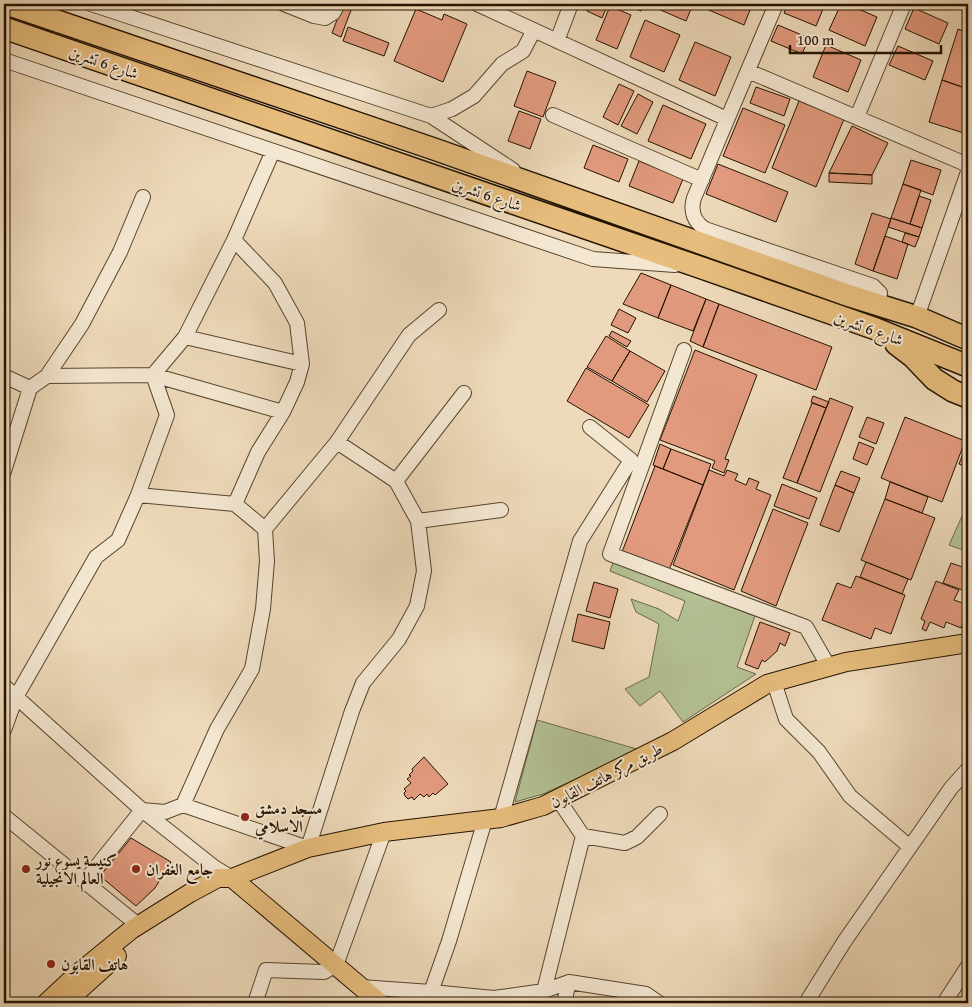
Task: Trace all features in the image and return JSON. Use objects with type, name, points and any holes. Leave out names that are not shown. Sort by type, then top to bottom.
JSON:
[{"type":"highway","name":"شارع 6 تشرين","points":[[7,4],[434,149],[850,296],[917,317],[968,338]]},
{"type":"highway","name":"شارع 6 تشرين","points":[[4,28],[876,329],[968,366]]},
{"type":"highway","points":[[876,329],[914,357],[934,379],[953,391],[968,397]]},
{"type":"main road","name":"طريق مركز هاتف القابون","points":[[232,878],[308,848],[384,832],[493,819],[544,806],[673,741],[767,684],[846,662],[968,643]]},
{"type":"main road","points":[[46,1003],[77,974],[138,925],[218,878],[232,878],[380,1003]]},
{"type":"main road","points":[[65,1003],[136,941],[167,920],[226,886],[232,878]]},
{"type":"street","points":[[91,4],[110,7],[430,116],[538,187]]},
{"type":"street","points":[[284,4],[314,16],[325,18],[333,13],[338,4]]},
{"type":"street","points":[[477,4],[727,119]]},
{"type":"street","points":[[557,41],[571,4]]},
{"type":"street","points":[[776,4],[694,198],[692,208],[694,218],[705,229],[874,286],[880,292],[878,305]]},
{"type":"street","points":[[857,117],[904,4]]},
{"type":"street","points":[[430,116],[452,109],[474,96],[502,64],[523,51],[534,30]]},
{"type":"street","points":[[4,60],[593,259],[702,268]]},
{"type":"street","points":[[748,71],[968,165]]},
{"type":"street","points":[[552,115],[702,180]]},
{"type":"street","points":[[153,376],[185,337],[234,240],[272,151]]},
{"type":"street","points":[[917,317],[968,172]]},
{"type":"street","points":[[4,471],[30,388],[47,376],[82,324],[120,252],[143,197]]},
{"type":"street","points":[[234,240],[275,283],[293,315],[297,323],[302,364],[298,382],[283,412],[258,452],[234,504]]},
{"type":"street","points":[[183,805],[217,729],[252,669],[263,609],[267,561],[265,529],[337,442],[408,335],[440,310]]},
{"type":"street","points":[[185,337],[302,364]]},
{"type":"street","points":[[684,350],[610,554],[806,628],[829,667]]},
{"type":"street","points":[[4,376],[30,388]]},
{"type":"street","points":[[47,376],[153,376],[283,412]]},
{"type":"street","points":[[4,730],[16,697],[96,557],[118,540],[138,495],[167,415],[153,376]]},
{"type":"street","points":[[396,481],[464,393]]},
{"type":"street","points":[[431,992],[493,819],[580,541],[631,460],[590,427]]},
{"type":"street","points":[[142,810],[165,812],[183,805],[308,848],[352,710],[363,683],[399,639],[417,606],[424,571],[418,521],[396,481],[337,442]]},
{"type":"street","points":[[138,495],[234,504],[265,529]]},
{"type":"street","points":[[418,521],[501,510]]},
{"type":"street","points":[[774,682],[786,719],[819,752],[850,796],[910,847]]},
{"type":"street","points":[[4,686],[142,810],[214,867],[232,878]]},
{"type":"street","points":[[806,1003],[844,942],[951,788],[966,778]]},
{"type":"street","points":[[558,799],[583,836],[625,843],[637,837],[660,814]]},
{"type":"street","points":[[85,881],[142,810]]},
{"type":"street","points":[[4,816],[138,925]]},
{"type":"street","points":[[255,1003],[266,970],[324,972],[336,965],[384,832]]},
{"type":"street","points":[[544,991],[583,836]]},
{"type":"street","points":[[944,1003],[968,966]]},
{"type":"street","points":[[361,987],[494,998],[544,991],[569,982],[646,994],[659,1003]]},
{"type":"street","points":[[564,1003],[569,982]]},
{"type":"green space","points":[[968,503],[968,552],[949,545]]},
{"type":"green space","points":[[614,560],[755,616],[737,667],[756,674],[683,722],[660,691],[640,706],[625,689],[649,677],[659,624],[636,612],[631,599],[659,609],[678,621],[685,601],[610,571]]},
{"type":"green space","points":[[537,720],[640,750],[543,794],[515,802]]},
{"type":"building","points":[[590,4],[608,4],[602,18],[587,11]]},
{"type":"building","points":[[624,4],[644,4],[641,11]]},
{"type":"building","points":[[649,4],[693,4],[686,21]]},
{"type":"building","points":[[705,4],[736,4],[750,10],[744,25],[704,8]]},
{"type":"building","points":[[788,4],[810,4],[823,9],[816,26],[784,13]]},
{"type":"building","points":[[841,4],[847,4],[877,17],[865,46],[829,30]]},
{"type":"building","points":[[610,6],[631,15],[617,49],[596,40]]},
{"type":"building","points":[[342,7],[351,10],[341,37],[332,33]]},
{"type":"building","points":[[914,8],[948,23],[939,44],[905,29]]},
{"type":"building","points":[[416,9],[442,20],[444,14],[467,24],[443,82],[394,61]]},
{"type":"building","points":[[645,20],[680,35],[664,72],[630,57]]},
{"type":"building","points":[[778,25],[809,38],[802,54],[771,41]]},
{"type":"building","points":[[348,27],[389,43],[384,56],[343,41]]},
{"type":"building","points":[[958,29],[968,33],[968,89],[942,80]]},
{"type":"building","points":[[695,42],[731,57],[715,96],[679,80]]},
{"type":"building","points":[[826,45],[861,60],[848,92],[813,77]]},
{"type":"building","points":[[898,46],[933,61],[925,80],[889,65]]},
{"type":"building","points":[[527,71],[556,82],[543,117],[514,106]]},
{"type":"building","points":[[942,80],[968,89],[968,119],[964,133],[929,122]]},
{"type":"building","points":[[619,84],[634,91],[618,125],[603,117]]},
{"type":"building","points":[[756,87],[790,99],[784,116],[750,103]]},
{"type":"building","points":[[638,94],[653,102],[637,134],[621,126]]},
{"type":"building","points":[[799,101],[844,119],[816,187],[772,168]]},
{"type":"building","points":[[663,105],[706,124],[691,159],[648,141]]},
{"type":"building","points":[[743,108],[785,125],[765,173],[723,156]]},
{"type":"building","points":[[519,111],[541,119],[530,149],[508,141]]},
{"type":"building","points":[[852,126],[888,143],[872,175],[829,173]]},
{"type":"building","points":[[593,145],[628,159],[619,182],[584,168]]},
{"type":"building","points":[[911,160],[941,170],[933,195],[903,184]]},
{"type":"building","points":[[639,161],[683,179],[673,203],[629,186]]},
{"type":"building","points":[[718,164],[788,192],[776,222],[706,194]]},
{"type":"building","points":[[829,173],[872,175],[872,184],[829,182]]},
{"type":"building","points":[[903,184],[921,190],[910,224],[891,218]]},
{"type":"building","points":[[919,196],[931,200],[922,228],[910,224]]},
{"type":"building","points":[[872,213],[891,219],[873,271],[855,264]]},
{"type":"building","points":[[891,218],[922,228],[919,237],[888,227]]},
{"type":"building","points":[[905,233],[919,237],[915,247],[902,242]]},
{"type":"building","points":[[885,236],[908,244],[897,279],[873,271]]},
{"type":"building","points":[[641,273],[671,285],[658,318],[623,304]]},
{"type":"building","points":[[671,285],[706,299],[693,331],[658,318]]},
{"type":"building","points":[[706,299],[719,304],[703,347],[690,341]]},
{"type":"building","points":[[719,304],[832,347],[816,390],[703,347]]},
{"type":"building","points":[[619,309],[636,318],[628,333],[611,325]]},
{"type":"building","points":[[612,331],[631,341],[627,347],[609,336]]},
{"type":"building","points":[[606,336],[630,351],[612,381],[587,367]]},
{"type":"building","points":[[695,350],[757,375],[725,459],[729,460],[724,473],[712,468],[715,461],[660,440]]},
{"type":"building","points":[[630,351],[665,371],[647,402],[612,381]]},
{"type":"building","points":[[586,368],[649,405],[629,438],[567,401]]},
{"type":"building","points":[[813,396],[829,402],[826,408],[811,402]]},
{"type":"building","points":[[830,398],[853,407],[820,492],[797,483]]},
{"type":"building","points":[[812,403],[826,408],[797,483],[783,478]]},
{"type":"building","points":[[867,417],[884,423],[876,444],[859,437]]},
{"type":"building","points":[[905,417],[965,441],[942,502],[881,478]]},
{"type":"building","points":[[968,440],[968,468],[959,464]]},
{"type":"building","points":[[859,442],[874,448],[867,465],[853,459]]},
{"type":"building","points":[[660,444],[671,449],[663,469],[653,465]]},
{"type":"building","points":[[671,449],[711,464],[703,485],[663,469]]},
{"type":"building","points":[[655,466],[703,485],[669,570],[622,552]]},
{"type":"building","points":[[709,470],[724,476],[727,470],[738,474],[735,480],[746,485],[749,478],[759,482],[756,489],[771,495],[734,590],[673,565]]},
{"type":"building","points":[[841,471],[860,478],[854,493],[835,485]]},
{"type":"building","points":[[890,482],[928,497],[922,513],[885,499]]},
{"type":"building","points":[[782,484],[817,498],[809,519],[774,506]]},
{"type":"building","points":[[835,485],[854,493],[839,532],[820,525]]},
{"type":"building","points":[[885,499],[935,518],[911,580],[861,560]]},
{"type":"building","points":[[773,509],[808,523],[776,606],[741,591]]},
{"type":"building","points":[[866,562],[908,579],[902,594],[860,577]]},
{"type":"building","points":[[951,563],[968,569],[968,592],[943,583]]},
{"type":"building","points":[[856,576],[905,595],[891,634],[875,628],[871,639],[822,620],[837,583],[851,588]]},
{"type":"building","points":[[936,581],[959,590],[954,600],[968,605],[961,628],[946,622],[944,628],[930,622],[926,631],[922,629],[925,621],[921,619]]},
{"type":"building","points":[[594,582],[618,589],[610,618],[586,611]]},
{"type":"building","points":[[578,614],[610,622],[604,649],[572,641]]},
{"type":"building","points":[[760,622],[790,633],[785,646],[780,643],[777,651],[765,662],[762,660],[758,669],[745,664]]},
{"type":"building","points":[[424,757],[448,784],[435,795],[433,793],[429,797],[427,794],[424,797],[420,794],[414,800],[412,797],[408,799],[405,796],[404,793],[406,791],[404,789],[411,783],[407,779],[411,776],[409,775],[413,771],[412,769]]},
{"type":"building","name":"جامع الغفران","points":[[131,838],[171,862],[155,888],[136,906],[100,876]]},
{"type":"place","name":"مسجد دمشق الاسلامي","points":[[245,817]]},
{"type":"place","name":"كنيسة يسوع نور العالم الانجيلية","points":[[26,869]]},
{"type":"place","name":"جامع الغفران","points":[[136,869]]},
{"type":"place","name":"هاتف القابون","points":[[51,964]]}]
